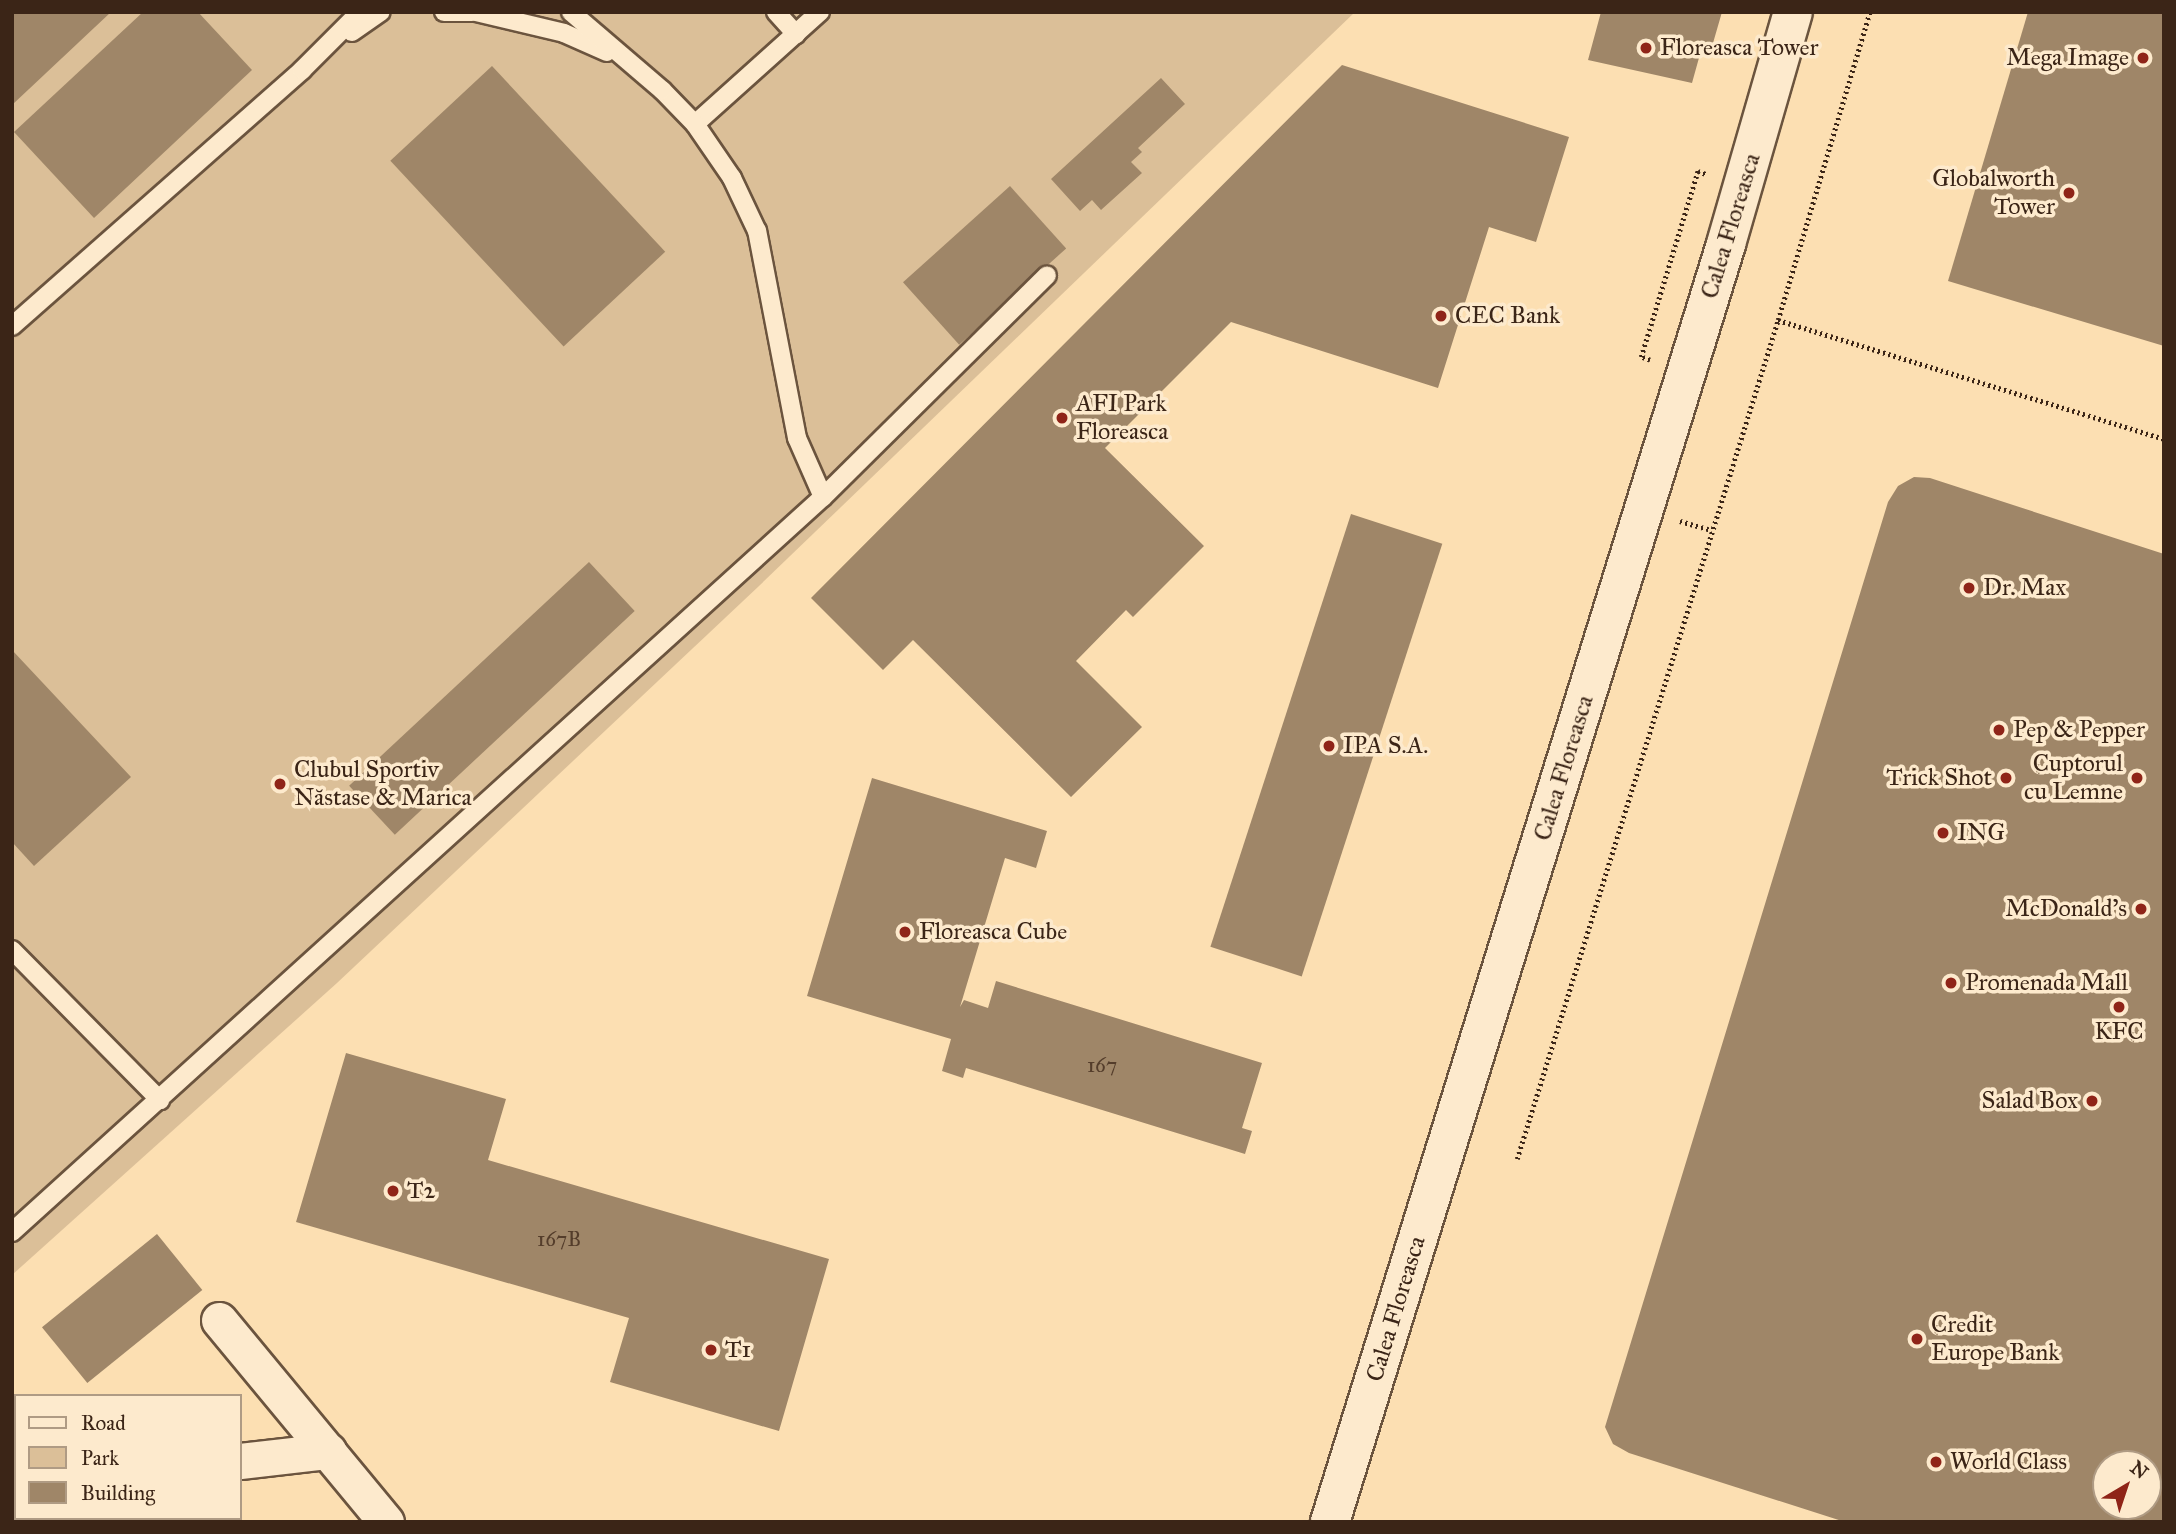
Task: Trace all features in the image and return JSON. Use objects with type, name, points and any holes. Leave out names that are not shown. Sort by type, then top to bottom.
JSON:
[{"type":"main road","name":"Calea Floreasca","points":[[1330,1522],[1726,244],[1793,12]]},
{"type":"street","points":[[219,1320],[386,1522]]},
{"type":"street","points":[[242,1461],[328,1451]]},
{"type":"lane","points":[[12,326],[302,70],[360,12]]},
{"type":"lane","points":[[302,70],[381,12]]},
{"type":"lane","points":[[444,12],[474,12],[564,33],[620,58]]},
{"type":"lane","points":[[571,12],[620,58],[662,90],[695,124],[732,178],[757,231],[797,438],[823,497]]},
{"type":"lane","points":[[776,12],[796,34]]},
{"type":"lane","points":[[695,124],[820,12]]},
{"type":"lane","points":[[12,1232],[823,497],[1047,275]]},
{"type":"lane","points":[[12,950],[160,1100]]},
{"type":"path","points":[[1517,1159],[1779,320],[1870,12]]},
{"type":"path","points":[[1641,357],[1698,172]]},
{"type":"path","points":[[1779,320],[2164,439]]},
{"type":"green space","name":"Clubul Sportiv Năstase & Marica","points":[[12,12],[1355,12],[759,586],[337,983],[12,1275]]},
{"type":"building","points":[[12,12],[111,12],[12,105]]},
{"type":"building","points":[[143,12],[198,12],[252,70],[94,218],[14,132]]},
{"type":"building","name":"Floreasca Tower","points":[[1601,12],[1722,12],[1711,50],[1702,47],[1692,83],[1588,60]]},
{"type":"building","name":"Globalworth Tower","points":[[2028,12],[2164,12],[2164,346],[1948,281]]},
{"type":"building","name":"AFI Park Floreasca","points":[[1342,65],[1569,137],[1536,242],[1489,227],[1438,388],[1231,322],[1105,448],[1204,546],[1133,617],[1126,610],[1076,661],[1142,727],[1071,797],[913,640],[883,670],[811,598]]},
{"type":"building","points":[[492,66],[665,252],[564,347],[390,161]]},
{"type":"building","points":[[1161,78],[1185,104],[1138,148],[1142,152],[1131,162],[1142,173],[1101,210],[1092,200],[1080,211],[1051,179]]},
{"type":"building","points":[[1010,186],[1066,248],[959,345],[903,282]]},
{"type":"building","name":"Promenada Mall","points":[[1914,477],[1930,478],[2164,554],[2164,1522],[1845,1522],[1629,1453],[1613,1444],[1605,1427],[1888,502],[1898,486]]},
{"type":"building","name":"IPA S.A.","points":[[1351,514],[1442,544],[1302,976],[1210,947]]},
{"type":"building","points":[[589,562],[635,611],[395,835],[349,786]]},
{"type":"building","points":[[12,650],[131,777],[34,866],[12,842]]},
{"type":"building","points":[[872,778],[1047,831],[1036,868],[1005,858],[960,1007],[964,1000],[988,1008],[996,981],[1262,1063],[1242,1128],[1252,1131],[1245,1154],[966,1068],[963,1078],[942,1071],[951,1039],[807,996]]},
{"type":"building","points":[[346,1053],[506,1099],[488,1160],[829,1259],[779,1431],[610,1382],[629,1318],[296,1222]]},
{"type":"building","points":[[157,1234],[202,1290],[87,1383],[42,1327]]},
{"type":"place","name":"Floreasca Tower","points":[[1646,48]]},
{"type":"place","name":"Mega Image","points":[[2143,58]]},
{"type":"place","name":"Globalworth Tower","points":[[2069,193]]},
{"type":"place","name":"CEC Bank","points":[[1441,316]]},
{"type":"place","name":"AFI Park Floreasca","points":[[1062,418]]},
{"type":"place","name":"Dr. Max","points":[[1969,588]]},
{"type":"place","name":"Pep & Pepper","points":[[1999,730]]},
{"type":"place","name":"IPA S.A.","points":[[1329,746]]},
{"type":"place","name":"Trick Shot","points":[[2006,778]]},
{"type":"place","name":"Cuptorul cu Lemne","points":[[2137,778]]},
{"type":"place","name":"Clubul Sportiv Năstase & Marica","points":[[280,784]]},
{"type":"place","name":"ING","points":[[1943,833]]},
{"type":"place","name":"McDonald's","points":[[2141,909]]},
{"type":"place","name":"Floreasca Cube","points":[[905,932]]},
{"type":"place","name":"Promenada Mall","points":[[1951,983]]},
{"type":"place","name":"KFC","points":[[2119,1007]]},
{"type":"place","name":"Salad Box","points":[[2092,1101]]},
{"type":"place","name":"T2","points":[[393,1191]]},
{"type":"place","name":"Credit Europe Bank","points":[[1917,1339]]},
{"type":"place","name":"T1","points":[[711,1350]]},
{"type":"place","name":"World Class","points":[[1936,1462]]}]
